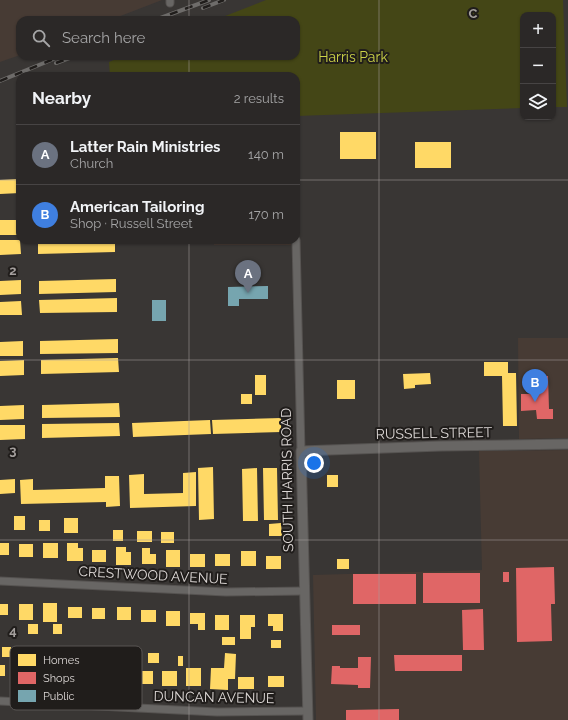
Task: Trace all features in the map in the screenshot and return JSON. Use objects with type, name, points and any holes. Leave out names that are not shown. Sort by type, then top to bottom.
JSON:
[{"type":"street","name":"SOUTH HARRIS ROAD","points":[[296,244],[308,716]]},
{"type":"street","name":"RUSSELL STREET","points":[[301,451],[441,446],[568,444]]},
{"type":"street","name":"CRESTWOOD AVENUE","points":[[0,581],[226,592],[304,591]]},
{"type":"street","name":"DUNCAN AVENUE","points":[[0,701],[10,702]]},
{"type":"street","name":"DUNCAN AVENUE","points":[[142,708],[308,716]]},
{"type":"shaded area","points":[[0,0],[162,0],[120,16],[16,16],[16,56],[0,62]]},
{"type":"shaded area","points":[[291,244],[291,245],[214,245]]},
{"type":"shaded area","points":[[518,338],[568,338],[568,438],[519,439]]},
{"type":"shaded area","points":[[568,450],[568,720],[316,720],[313,575],[482,570],[479,451]]},
{"type":"green space","name":"Harris Park","points":[[266,0],[563,0],[567,107],[556,107],[556,12],[520,12],[520,108],[300,116],[300,72],[110,72],[109,62],[114,60],[300,60],[300,16],[225,16]]},
{"type":"building: Homes","points":[[340,132],[376,132],[376,159],[340,159]]},
{"type":"building: Homes","points":[[415,142],[451,142],[451,168],[415,168]]},
{"type":"building: Homes","points":[[16,179],[16,193],[0,194],[0,180]]},
{"type":"building: Homes","points":[[0,220],[16,220],[16,235],[0,235]]},
{"type":"building: Homes","points":[[0,240],[16,240],[16,244],[20,244],[21,254],[0,255]]},
{"type":"building: Homes","points":[[38,244],[115,244],[115,252],[38,254]]},
{"type":"building: Homes","points":[[116,279],[116,292],[39,294],[39,281]]},
{"type":"building: Homes","points":[[21,280],[21,294],[0,295],[0,281]]},
{"type":"building: Homes","points":[[117,298],[117,312],[40,313],[39,300]]},
{"type":"building: Homes","points":[[21,301],[22,315],[0,315],[0,302]]},
{"type":"building: Homes","points":[[118,339],[118,353],[40,354],[40,341]]},
{"type":"building: Homes","points":[[23,341],[23,356],[0,356],[0,342]]},
{"type":"building: Homes","points":[[118,358],[119,372],[41,374],[41,360]]},
{"type":"building: Homes","points":[[24,360],[24,375],[0,376],[0,361]]},
{"type":"building: Homes","points":[[484,362],[508,362],[508,373],[516,373],[517,426],[503,426],[502,376],[484,376]]},
{"type":"building: Homes","points":[[430,373],[431,384],[415,385],[415,388],[404,389],[403,374]]},
{"type":"building: Homes","points":[[255,375],[266,375],[266,395],[255,395]]},
{"type":"building: Homes","points":[[337,380],[355,380],[355,399],[337,399]]},
{"type":"building: Homes","points":[[241,394],[252,394],[252,404],[241,404]]},
{"type":"building: Homes","points":[[119,403],[120,417],[42,418],[42,405]]},
{"type":"building: Homes","points":[[24,405],[24,419],[0,420],[0,406]]},
{"type":"building: Homes","points":[[281,418],[281,432],[213,434],[212,420]]},
{"type":"building: Homes","points":[[210,420],[211,434],[133,437],[132,423]]},
{"type":"building: Homes","points":[[119,423],[120,436],[42,438],[42,424]]},
{"type":"building: Homes","points":[[0,425],[25,425],[25,439],[0,440]]},
{"type":"building: Homes","points":[[213,467],[214,519],[199,520],[198,468]]},
{"type":"building: Homes","points":[[257,468],[258,521],[243,521],[242,469]]},
{"type":"building: Homes","points":[[263,468],[277,468],[278,520],[264,520]]},
{"type":"building: Homes","points":[[196,472],[196,506],[130,508],[129,475],[144,474],[144,494],[183,493],[183,473]]},
{"type":"building: Homes","points":[[327,475],[338,475],[338,487],[327,487]]},
{"type":"building: Homes","points":[[105,476],[119,476],[120,506],[106,507],[106,502],[21,504],[20,480],[33,479],[33,490],[105,488]]},
{"type":"building: Homes","points":[[15,479],[15,493],[0,494],[0,480]]},
{"type":"building: Homes","points":[[14,516],[25,516],[25,530],[14,530]]},
{"type":"building: Homes","points":[[64,518],[78,518],[78,533],[64,533]]},
{"type":"building: Homes","points":[[39,520],[50,520],[50,531],[39,531]]},
{"type":"building: Homes","points":[[281,523],[282,536],[269,536],[269,524]]},
{"type":"building: Homes","points":[[113,530],[123,530],[123,541],[113,541]]},
{"type":"building: Homes","points":[[137,531],[152,531],[152,542],[137,542]]},
{"type":"building: Homes","points":[[161,532],[174,532],[174,543],[161,543]]},
{"type":"building: Homes","points":[[0,543],[9,543],[9,555],[0,555]]},
{"type":"building: Homes","points":[[43,543],[58,543],[58,558],[43,558]]},
{"type":"building: Homes","points":[[67,543],[78,543],[78,548],[83,548],[83,561],[67,561]]},
{"type":"building: Homes","points":[[19,544],[33,544],[33,557],[19,557]]},
{"type":"building: Homes","points":[[116,547],[126,547],[126,552],[131,552],[131,565],[116,565]]},
{"type":"building: Homes","points":[[142,548],[150,548],[150,554],[156,554],[156,564],[142,564]]},
{"type":"building: Homes","points":[[92,550],[106,550],[106,562],[92,562]]},
{"type":"building: Homes","points":[[166,550],[180,550],[180,567],[166,567]]},
{"type":"building: Homes","points":[[241,551],[256,551],[256,566],[241,566]]},
{"type":"building: Homes","points":[[190,554],[205,554],[205,567],[190,567]]},
{"type":"building: Homes","points":[[215,554],[230,554],[230,566],[215,566]]},
{"type":"building: Homes","points":[[266,556],[281,556],[281,569],[266,569]]},
{"type":"building: Homes","points":[[337,559],[349,559],[349,569],[337,569]]},
{"type":"building: Homes","points":[[43,603],[57,603],[57,622],[43,622]]},
{"type":"building: Homes","points":[[0,604],[8,604],[8,615],[0,615]]},
{"type":"building: Homes","points":[[19,604],[33,604],[33,620],[19,620]]},
{"type":"building: Homes","points":[[68,607],[82,607],[82,618],[68,618]]},
{"type":"building: Homes","points":[[117,607],[131,607],[131,620],[117,620]]},
{"type":"building: Homes","points":[[92,608],[105,608],[105,619],[92,619]]},
{"type":"building: Homes","points":[[141,610],[156,610],[156,622],[141,622]]},
{"type":"building: Homes","points":[[166,611],[180,611],[180,626],[166,626]]},
{"type":"building: Homes","points":[[190,613],[205,613],[205,630],[198,630],[198,624],[190,624]]},
{"type":"building: Homes","points":[[268,614],[283,614],[283,631],[273,631],[273,626],[268,626]]},
{"type":"building: Homes","points":[[215,615],[229,615],[229,630],[215,630]]},
{"type":"building: Homes","points":[[240,615],[255,615],[255,627],[251,627],[251,639],[240,639]]},
{"type":"building: Homes","points":[[28,624],[38,624],[38,634],[28,634]]},
{"type":"building: Homes","points":[[53,624],[62,624],[62,634],[53,634]]},
{"type":"building: Homes","points":[[222,637],[235,637],[235,645],[222,645]]},
{"type":"building: Homes","points":[[271,640],[281,640],[281,648],[271,648]]},
{"type":"building: Homes","points":[[2,647],[10,647],[10,657],[2,657]]},
{"type":"building: Homes","points":[[148,653],[159,653],[159,663],[148,663]]},
{"type":"building: Homes","points":[[225,653],[236,654],[235,679],[228,679],[228,690],[210,689],[211,668],[224,668]]},
{"type":"building: Homes","points":[[178,656],[183,656],[183,666],[178,666]]},
{"type":"building: Homes","points":[[0,665],[5,665],[5,676],[0,676]]},
{"type":"building: Homes","points":[[186,668],[201,668],[201,686],[186,686]]},
{"type":"building: Homes","points":[[142,671],[153,671],[153,684],[142,684]]},
{"type":"building: Homes","points":[[162,671],[177,671],[177,686],[162,686]]},
{"type":"building: Homes","points":[[268,676],[284,676],[284,687],[268,687]]},
{"type":"building: Homes","points":[[238,677],[254,677],[254,689],[238,689]]},
{"type":"building: Shops","points":[[548,376],[549,409],[553,409],[553,419],[537,419],[536,410],[521,411],[521,394],[530,394],[530,377]]},
{"type":"building: Shops","points":[[554,567],[555,604],[551,604],[552,641],[517,642],[516,568]]},
{"type":"building: Shops","points":[[503,572],[509,572],[509,582],[503,582]]},
{"type":"building: Shops","points":[[423,573],[480,573],[480,603],[423,603]]},
{"type":"building: Shops","points":[[353,574],[416,574],[416,604],[353,604]]},
{"type":"building: Shops","points":[[483,609],[484,650],[463,650],[462,610]]},
{"type":"building: Shops","points":[[332,625],[360,625],[360,635],[332,635]]},
{"type":"building: Shops","points":[[394,655],[462,655],[462,671],[395,671]]},
{"type":"building: Shops","points":[[358,657],[371,657],[370,688],[358,688],[358,685],[331,684],[332,666],[340,666],[340,668],[358,668]]},
{"type":"building: Shops","points":[[399,709],[399,720],[346,720],[346,710]]},
{"type":"building: Public","points":[[268,286],[268,299],[239,299],[239,306],[228,306],[228,287]]},
{"type":"building: Public","points":[[152,300],[166,300],[166,321],[152,321]]},
{"type":"railway","points":[[166,16],[209,0]]},
{"type":"railway","points":[[203,8],[224,0]]},
{"type":"railway","points":[[22,72],[51,60]]},
{"type":"railway","points":[[56,63],[64,60]]},
{"type":"railway","points":[[0,81],[16,74]]},
{"type":"place","name":"Latter Rain Ministries","points":[[248,293]]},
{"type":"place","name":"American Tailoring","points":[[535,402]]}]
